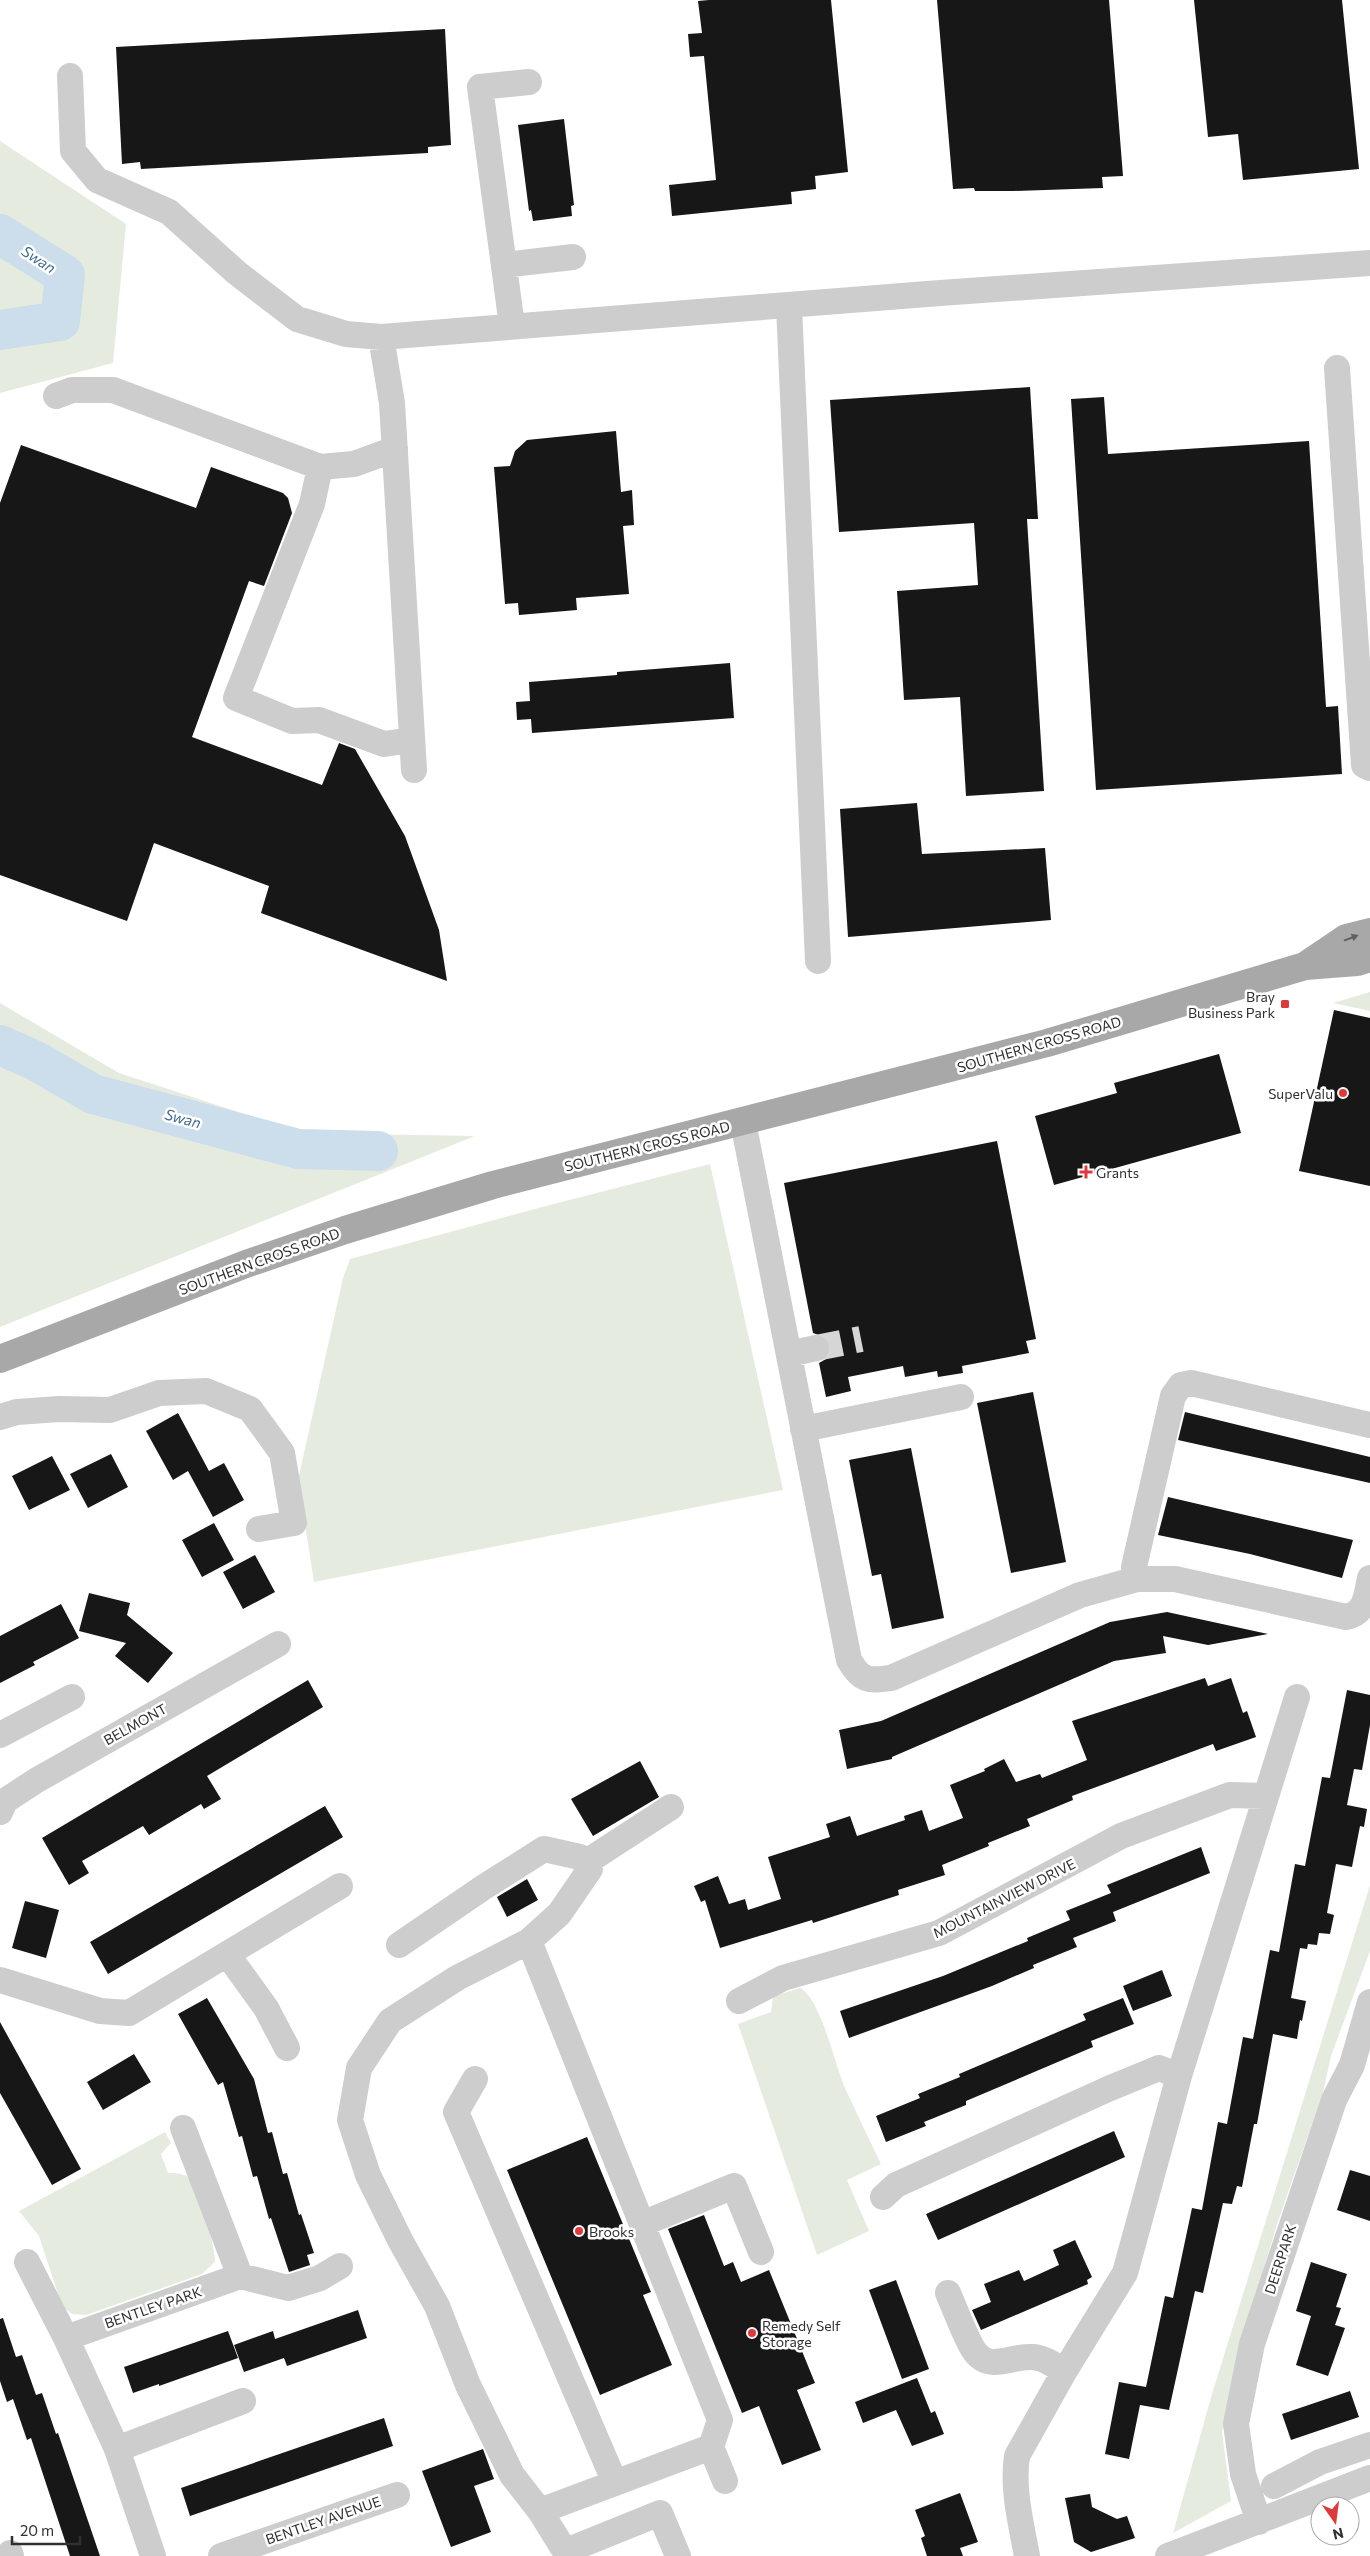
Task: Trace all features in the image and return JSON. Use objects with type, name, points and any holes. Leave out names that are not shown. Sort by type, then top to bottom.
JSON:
[{"type":"main road","name":"SOUTHERN CROSS ROAD","points":[[1304,966],[1346,938],[1370,932]]},
{"type":"main road","name":"SOUTHERN CROSS ROAD","points":[[0,1359],[228,1271],[345,1230],[493,1185],[1047,1043],[1304,966],[1357,962],[1370,958]]},
{"type":"street","points":[[70,76],[73,151],[97,180],[169,212],[236,273],[297,319],[346,334],[381,337],[437,331],[790,306],[940,292],[1370,263]]},
{"type":"street","points":[[512,326],[480,87],[529,82]]},
{"type":"street","points":[[504,265],[573,258]]},
{"type":"street","points":[[790,306],[818,961]]},
{"type":"street","points":[[389,378],[403,354],[415,340],[437,331]]},
{"type":"street","points":[[381,337],[389,378],[395,449],[414,770]]},
{"type":"street","points":[[1337,368],[1364,765],[1370,768]]},
{"type":"street","points":[[56,396],[72,390],[113,390],[320,467],[354,464],[395,449]]},
{"type":"street","points":[[320,467],[309,510],[236,698],[292,721],[319,720],[384,744],[412,740]]},
{"type":"street","points":[[743,1122],[849,1660],[857,1674],[871,1680],[891,1678],[1080,1595],[1136,1579],[1175,1579],[1346,1617],[1356,1615],[1363,1607],[1370,1578]]},
{"type":"street","points":[[789,1354],[816,1348]]},
{"type":"street","points":[[1136,1579],[1134,1567],[1172,1396],[1181,1385],[1191,1382],[1370,1424]]},
{"type":"street","points":[[0,1417],[18,1412],[59,1409],[110,1410],[159,1393],[206,1391],[250,1409],[282,1453],[294,1523],[259,1529]]},
{"type":"street","points":[[803,1429],[961,1397]]},
{"type":"street","name":"BELMONT","points":[[0,1812],[4,1801],[37,1780],[278,1644]]},
{"type":"street","points":[[0,1735],[72,1697]]},
{"type":"street","points":[[1027,2556],[1017,2503],[1015,2470],[1017,2456],[1064,2372],[1125,2273],[1179,2076],[1297,1697]]},
{"type":"street","name":"MOUNTAINVIEW DRIVE","points":[[739,2001],[783,1978],[939,1933],[1130,1832],[1230,1795],[1266,1796]]},
{"type":"street","points":[[584,1864],[671,1807]]},
{"type":"street","points":[[399,1945],[544,1849],[580,1857],[590,1869],[559,1914],[529,1941],[457,1978],[390,2021],[359,2068],[350,2120],[368,2175],[400,2240],[437,2306],[468,2385],[512,2475],[540,2511],[567,2554],[660,2513],[678,2556]]},
{"type":"street","points":[[0,1980],[100,2011],[129,2013],[340,1886]]},
{"type":"street","points":[[529,1941],[720,2420],[711,2447],[725,2481]]},
{"type":"street","points":[[227,1954],[266,2008],[287,2048]]},
{"type":"street","name":"DEERPARK","points":[[1259,2522],[1243,2474],[1236,2424],[1252,2344],[1331,2110],[1361,2067],[1370,2002]]},
{"type":"street","points":[[883,2197],[896,2185],[1108,2089],[1159,2068],[1179,2076]]},
{"type":"street","points":[[475,2079],[456,2112],[615,2483]]},
{"type":"street","points":[[183,2128],[240,2276],[288,2288],[320,2278],[340,2266]]},
{"type":"street","points":[[642,2224],[734,2186],[760,2252]]},
{"type":"street","points":[[27,2262],[66,2338],[117,2449],[153,2556]]},
{"type":"street","name":"BENTLEY PARK","points":[[66,2338],[240,2276]]},
{"type":"street","points":[[948,2293],[974,2350],[986,2362],[996,2363],[1033,2357],[1049,2362],[1064,2372]]},
{"type":"street","points":[[117,2449],[243,2400]]},
{"type":"street","points":[[1274,2486],[1320,2462],[1370,2445]]},
{"type":"street","points":[[540,2511],[711,2447]]},
{"type":"street","points":[[1168,2556],[1370,2478]]},
{"type":"street","name":"BENTLEY AVENUE","points":[[220,2556],[397,2494]]},
{"type":"shaded area","points":[[0,141],[126,224],[113,363],[0,393]]},
{"type":"shaded area","points":[[1370,992],[1370,1011],[1333,1003]]},
{"type":"shaded area","points":[[0,1003],[119,1073],[303,1133],[475,1136],[0,1327]]},
{"type":"shaded area","points":[[710,1164],[783,1490],[314,1582],[298,1480],[343,1278],[350,1259]]},
{"type":"shaded area","points":[[1370,1885],[1370,1951],[1331,2056],[1323,2093],[1277,2224],[1243,2340],[1222,2432],[1231,2501],[1173,2533],[1212,2394]]},
{"type":"shaded area","points":[[801,1988],[815,2006],[821,2019],[845,2088],[881,2164],[847,2180],[869,2231],[817,2255],[738,2024],[771,2012],[773,1996]]},
{"type":"shaded area","points":[[165,2132],[171,2143],[161,2154],[168,2173],[185,2175],[193,2182],[207,2221],[215,2262],[202,2274],[86,2315],[72,2314],[62,2306],[39,2236],[19,2211]]},
{"type":"building","points":[[831,0],[848,172],[815,176],[816,189],[791,192],[792,204],[672,216],[669,185],[716,180],[704,56],[690,57],[688,34],[702,33],[698,1]]},
{"type":"building","points":[[937,0],[1109,0],[1123,176],[1102,177],[1103,188],[1013,191],[975,191],[974,188],[953,189]]},
{"type":"building","points":[[1194,0],[1342,0],[1359,169],[1243,180],[1238,134],[1208,137]]},
{"type":"building","points":[[445,29],[451,145],[428,147],[428,153],[141,169],[140,162],[122,164],[116,47]]},
{"type":"building","points":[[564,119],[574,205],[571,206],[572,216],[533,221],[531,210],[529,211],[518,125]]},
{"type":"building","points":[[1030,387],[1038,519],[1027,519],[1044,791],[966,796],[960,697],[904,700],[897,591],[978,585],[974,523],[839,532],[830,400]]},
{"type":"building","points":[[1104,397],[1108,454],[1309,441],[1326,707],[1338,706],[1342,774],[1096,790],[1071,399]]},
{"type":"building","points":[[616,431],[621,492],[632,490],[634,525],[623,526],[629,594],[576,598],[577,610],[519,615],[518,603],[505,604],[494,467],[510,466],[515,451],[527,440]]},
{"type":"building","points":[[21,445],[196,508],[211,467],[283,493],[288,498],[292,513],[264,586],[249,581],[192,737],[322,785],[339,743],[355,749],[405,836],[439,930],[447,981],[261,913],[269,886],[154,843],[127,921],[0,875],[0,503]]},
{"type":"building","points":[[730,663],[734,718],[532,733],[531,719],[517,720],[516,702],[530,701],[529,682],[617,675],[617,672]]},
{"type":"building","points":[[917,803],[922,854],[1045,848],[1051,920],[848,937],[840,809]]},
{"type":"building","name":"SuperValu","points":[[1334,1010],[1370,1018],[1370,1186],[1299,1171]]},
{"type":"building","points":[[1219,1054],[1241,1133],[1054,1185],[1035,1116],[1117,1093],[1114,1083]]},
{"type":"building","points":[[997,1141],[1036,1339],[1026,1341],[1029,1353],[962,1366],[963,1373],[938,1377],[937,1371],[905,1377],[903,1366],[848,1377],[851,1391],[826,1397],[819,1363],[826,1359],[831,1345],[827,1338],[813,1333],[784,1183]]},
{"type":"building","points":[[1033,1392],[1066,1562],[1011,1573],[977,1403]]},
{"type":"building","points":[[1185,1412],[1370,1457],[1370,1483],[1178,1440]]},
{"type":"building","points":[[178,1413],[209,1471],[224,1463],[244,1500],[213,1517],[188,1471],[173,1480],[146,1431]]},
{"type":"building","points":[[911,1448],[944,1618],[892,1629],[881,1574],[872,1576],[849,1460]]},
{"type":"building","points":[[111,1454],[128,1487],[88,1508],[70,1474]]},
{"type":"building","points":[[52,1456],[70,1490],[29,1510],[12,1476]]},
{"type":"building","points":[[1168,1497],[1353,1540],[1342,1578],[1250,1554],[1158,1535]]},
{"type":"building","points":[[214,1523],[234,1560],[202,1577],[182,1540]]},
{"type":"building","points":[[255,1555],[275,1592],[243,1609],[223,1572]]},
{"type":"building","points":[[89,1593],[130,1603],[127,1615],[173,1653],[148,1683],[115,1656],[126,1643],[79,1631]]},
{"type":"building","points":[[61,1604],[79,1638],[33,1662],[35,1665],[0,1683],[0,1636]]},
{"type":"building","points":[[1167,1612],[1268,1634],[1208,1645],[1163,1636],[1166,1653],[1114,1661],[892,1757],[892,1759],[847,1769],[839,1730],[881,1721],[1110,1622]]},
{"type":"building","points":[[1205,1678],[1208,1686],[1231,1678],[1243,1713],[1247,1711],[1256,1737],[1216,1751],[1213,1744],[1072,1796],[1073,1800],[1027,1819],[1030,1826],[988,1843],[989,1846],[942,1865],[945,1875],[898,1890],[899,1895],[813,1923],[812,1920],[720,1948],[705,1900],[701,1902],[694,1886],[718,1876],[729,1904],[745,1899],[748,1910],[781,1899],[768,1857],[830,1837],[826,1824],[850,1816],[857,1836],[905,1820],[904,1816],[922,1810],[929,1831],[963,1818],[950,1785],[985,1771],[984,1769],[1004,1759],[1016,1782],[1040,1774],[1042,1778],[1087,1760],[1072,1721]]},
{"type":"building","points":[[308,1680],[323,1707],[207,1776],[221,1799],[204,1809],[201,1804],[149,1835],[143,1826],[82,1861],[89,1873],[69,1885],[42,1838]]},
{"type":"building","points":[[1347,1690],[1370,1695],[1370,1725],[1362,1770],[1354,1769],[1347,1805],[1367,1809],[1364,1827],[1360,1826],[1352,1867],[1336,1864],[1327,1913],[1334,1915],[1330,1934],[1319,1933],[1317,1945],[1308,1944],[1307,1949],[1300,1948],[1291,1998],[1306,2001],[1297,2039],[1273,2034],[1257,2124],[1254,2124],[1242,2187],[1237,2186],[1232,2204],[1223,2203],[1203,2293],[1195,2291],[1169,2410],[1140,2405],[1129,2459],[1105,2454],[1119,2382],[1146,2387],[1165,2296],[1173,2298],[1192,2208],[1202,2210],[1218,2122],[1227,2124],[1243,2037],[1253,2039],[1270,1950],[1279,1952],[1295,1864],[1305,1866],[1322,1777],[1330,1778]]},
{"type":"building","points":[[640,1761],[659,1797],[593,1836],[571,1799]]},
{"type":"building","points":[[325,1806],[343,1837],[108,1974],[90,1942]]},
{"type":"building","points":[[1201,1847],[1210,1873],[1113,1912],[1116,1921],[1073,1938],[1077,1947],[1033,1965],[1034,1968],[992,1986],[849,2038],[840,2011],[943,1976],[1028,1941],[1027,1938],[1070,1920],[1066,1911],[1111,1893],[1107,1885]]},
{"type":"building","points":[[527,1879],[538,1900],[507,1917],[497,1897]]},
{"type":"building","points":[[25,1901],[59,1910],[46,1958],[12,1948]]},
{"type":"building","points":[[1162,1970],[1172,1996],[1133,2011],[1123,1986]]},
{"type":"building","points":[[207,1998],[254,2079],[268,2133],[272,2132],[283,2174],[287,2173],[299,2215],[301,2214],[314,2253],[307,2255],[310,2265],[289,2272],[271,2218],[269,2219],[257,2176],[253,2177],[242,2136],[239,2137],[223,2082],[218,2085],[178,2014]]},
{"type":"building","points":[[1123,1998],[1134,2024],[1091,2041],[1093,2047],[966,2101],[966,2105],[924,2122],[926,2126],[886,2142],[876,2116],[920,2098],[918,2094],[960,2077],[959,2074],[1086,2020],[1083,2014]]},
{"type":"building","points":[[0,2022],[81,2169],[52,2185],[0,2093]]},
{"type":"building","points":[[134,2054],[151,2082],[103,2110],[87,2082]]},
{"type":"building","points":[[1114,2131],[1125,2157],[938,2240],[926,2214]]},
{"type":"building","name":"Brooks","points":[[587,2137],[651,2292],[643,2295],[672,2365],[600,2395],[507,2170]]},
{"type":"building","points":[[1350,2170],[1370,2176],[1370,2221],[1337,2210]]},
{"type":"building","name":"Remedy Self Storage","points":[[704,2215],[724,2266],[733,2262],[741,2282],[769,2270],[815,2383],[797,2390],[821,2450],[782,2465],[759,2406],[742,2413],[668,2229]]},
{"type":"building","points":[[1075,2240],[1092,2277],[1087,2280],[1088,2284],[981,2330],[972,2310],[991,2302],[984,2284],[1019,2270],[1024,2281],[1059,2265],[1053,2250]]},
{"type":"building","points":[[1311,2262],[1347,2274],[1336,2307],[1341,2308],[1335,2325],[1345,2328],[1328,2376],[1296,2365],[1311,2316],[1296,2311]]},
{"type":"building","points":[[896,2280],[929,2369],[902,2379],[869,2290]]},
{"type":"building","points":[[358,2310],[367,2338],[287,2366],[284,2358],[244,2372],[234,2345],[273,2331],[275,2339]]},
{"type":"building","points":[[3,2318],[16,2357],[22,2355],[36,2395],[42,2393],[56,2434],[58,2433],[100,2556],[70,2556],[31,2438],[27,2440],[13,2399],[7,2402],[0,2381],[0,2319]]},
{"type":"building","points":[[228,2331],[238,2358],[159,2386],[159,2384],[133,2393],[124,2367]]},
{"type":"building","points":[[917,2378],[931,2413],[935,2411],[944,2434],[912,2446],[896,2410],[863,2423],[855,2402]]},
{"type":"building","points":[[1350,2391],[1359,2417],[1291,2440],[1282,2414]]},
{"type":"building","points":[[384,2418],[393,2446],[190,2516],[181,2488]]},
{"type":"building","points":[[483,2449],[494,2479],[474,2486],[491,2532],[451,2547],[422,2471]]},
{"type":"building","points":[[960,2493],[978,2542],[960,2548],[963,2556],[927,2556],[921,2538],[925,2536],[915,2510]]},
{"type":"building","points":[[1090,2494],[1092,2507],[1117,2519],[1127,2516],[1135,2538],[1091,2552],[1074,2542],[1065,2498]]},
{"type":"waterway","name":"Swan","points":[[0,234],[65,275],[60,321],[0,330]]},
{"type":"waterway","name":"Swan","points":[[0,1045],[36,1061],[93,1094],[298,1149],[378,1151]]},
{"type":"tunnel","points":[[816,1348],[861,1339]]},
{"type":"place","name":"Bray Business Park","points":[[1285,1004]]},
{"type":"place","name":"SuperValu","points":[[1343,1093]]},
{"type":"place","name":"Grants","points":[[1086,1172]]},
{"type":"place","name":"Brooks","points":[[579,2231]]},
{"type":"place","name":"Remedy Self Storage","points":[[752,2333]]}]
